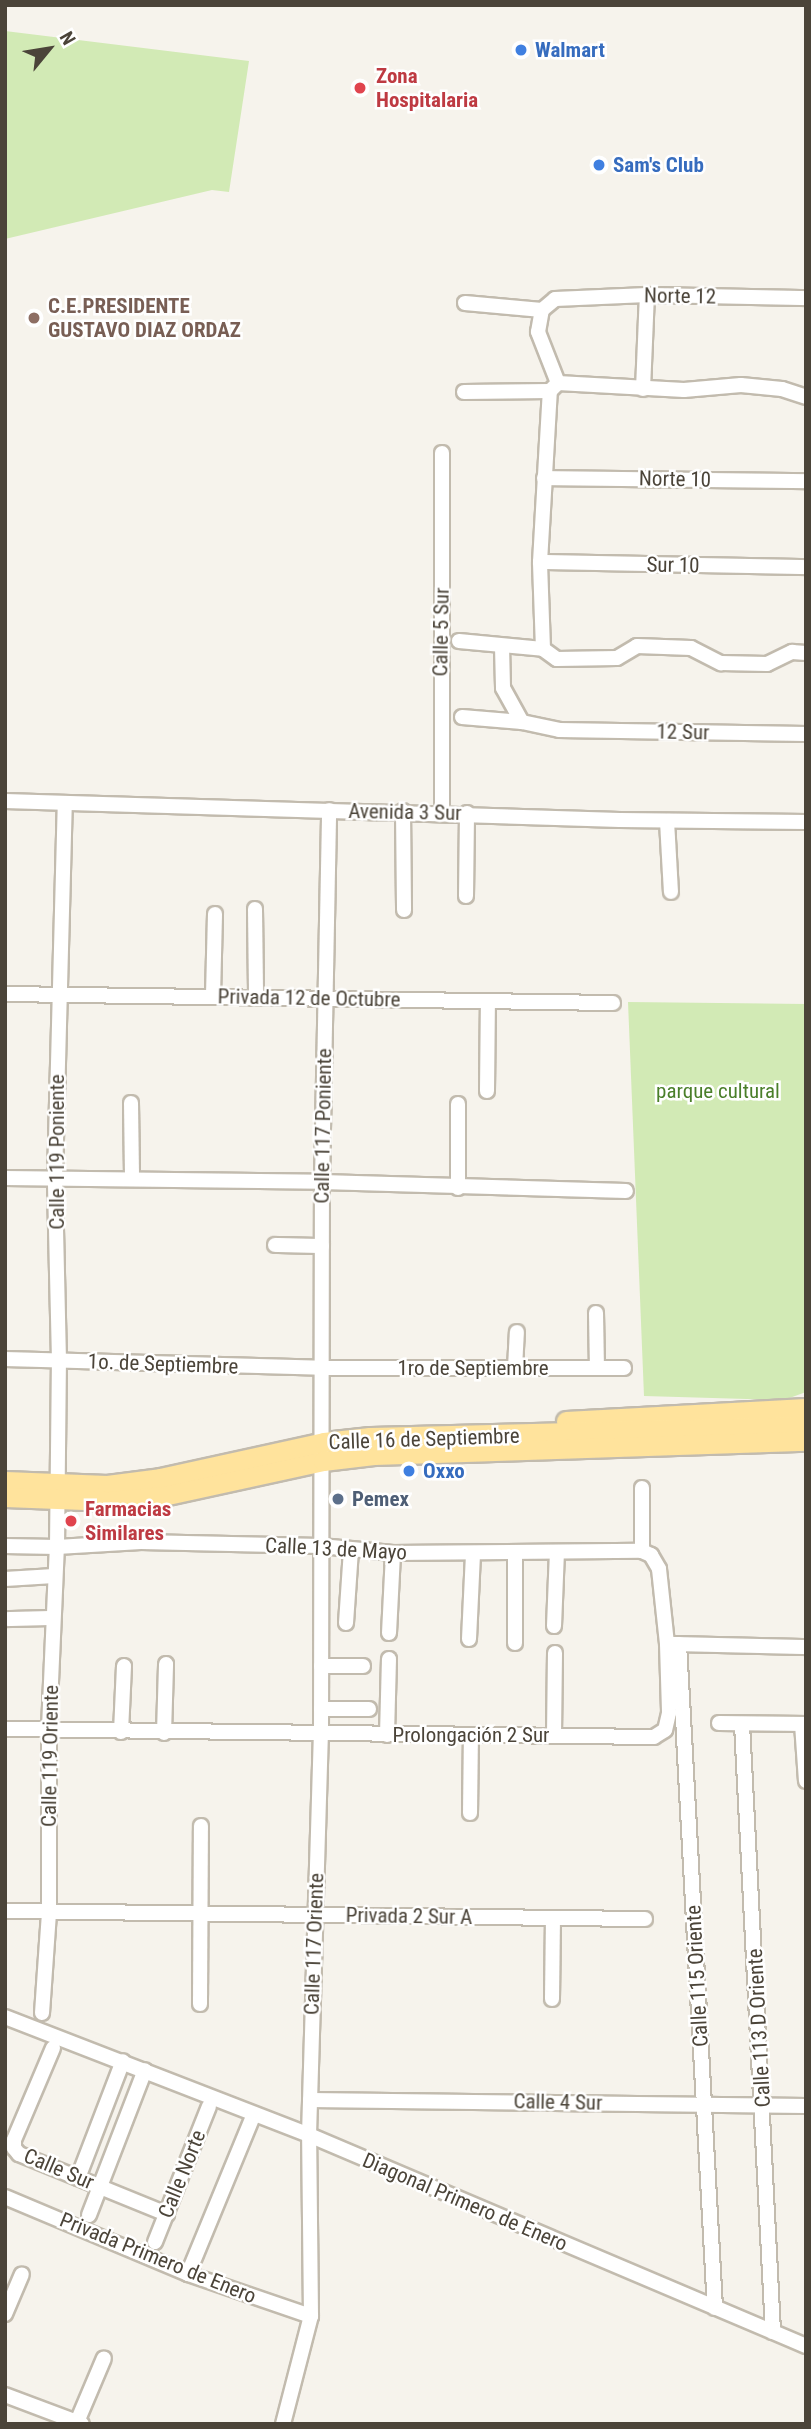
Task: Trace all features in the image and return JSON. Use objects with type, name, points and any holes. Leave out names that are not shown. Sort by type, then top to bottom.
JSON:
[{"type":"main road","points":[[500,1443],[556,1422],[806,1408]]},
{"type":"main road","name":"Calle 16 de Septiembre","points":[[5,1481],[110,1501],[163,1496],[323,1451],[374,1455],[500,1443],[615,1439],[806,1426]]},
{"type":"main road","name":"Calle 16 de Septiembre","points":[[615,1439],[806,1441]]},
{"type":"main road","points":[[500,1443],[562,1460],[806,1451]]},
{"type":"main road","name":"Calle 16 de Septiembre","points":[[5,1497],[57,1492]]},
{"type":"street","name":"Norte 12","points":[[542,310],[555,299],[647,295],[806,298]]},
{"type":"street","points":[[643,389],[647,295]]},
{"type":"street","points":[[465,303],[542,310],[538,332],[554,387],[544,478],[540,562],[543,649]]},
{"type":"street","points":[[464,392],[625,385],[643,389],[684,390],[740,385],[782,388],[806,397]]},
{"type":"street","name":"Calle 5 Sur","points":[[442,453],[442,812]]},
{"type":"street","name":"Norte 10","points":[[544,478],[806,481]]},
{"type":"street","name":"Sur 10","points":[[540,562],[806,567]]},
{"type":"street","points":[[459,641],[543,649],[557,659],[617,658],[637,646],[691,648],[721,663],[767,664],[792,652],[806,653]]},
{"type":"street","points":[[502,646],[503,688],[522,722]]},
{"type":"street","name":"12 Sur","points":[[462,717],[522,722],[559,730],[806,734]]},
{"type":"street","name":"Avenida 3 Sur","points":[[5,801],[442,812],[667,821],[806,822]]},
{"type":"street","name":"Calle 119 Poniente","points":[[57,1492],[59,1361],[55,1178],[65,804]]},
{"type":"street","name":"Calle 117 Poniente","points":[[323,1451],[322,1182],[329,810]]},
{"type":"street","points":[[403,811],[404,910]]},
{"type":"street","points":[[466,896],[467,813]]},
{"type":"street","points":[[667,821],[671,892]]},
{"type":"street","points":[[256,909],[256,996]]},
{"type":"street","points":[[213,996],[215,914]]},
{"type":"street","name":"Privada 12 de Octubre","points":[[5,994],[613,1003]]},
{"type":"street","points":[[487,1091],[488,1002]]},
{"type":"street","points":[[131,1103],[132,1178]]},
{"type":"street","points":[[458,1104],[458,1188]]},
{"type":"street","points":[[5,1178],[132,1178],[626,1191]]},
{"type":"street","points":[[275,1245],[322,1247]]},
{"type":"street","points":[[596,1313],[597,1368]]},
{"type":"street","points":[[515,1368],[517,1332]]},
{"type":"street","name":"1o. de Septiembre","points":[[5,1359],[321,1368]]},
{"type":"street","name":"1ro de Septiembre","points":[[321,1368],[624,1368]]},
{"type":"street","name":"Calle 117 Oriente","points":[[283,2424],[311,2316],[309,2135],[321,1735],[323,1451]]},
{"type":"street","points":[[642,1488],[642,1551]]},
{"type":"street","name":"Calle 119 Oriente","points":[[42,2013],[49,1912],[49,1728],[57,1492]]},
{"type":"street","name":"Calle 13 de Mayo","points":[[5,1546],[57,1547],[141,1542],[321,1546],[393,1553],[642,1551]]},
{"type":"street","points":[[346,1623],[351,1550]]},
{"type":"street","name":"Calle 115 Oriente","points":[[642,1551],[651,1555],[659,1569],[673,1644],[705,2106],[715,2308]]},
{"type":"street","points":[[554,1626],[557,1552]]},
{"type":"street","points":[[389,1633],[393,1553]]},
{"type":"street","points":[[469,1639],[473,1553]]},
{"type":"street","points":[[515,1553],[515,1643]]},
{"type":"street","points":[[5,1578],[54,1576]]},
{"type":"street","points":[[8,1619],[53,1618]]},
{"type":"street","points":[[673,1644],[806,1647]]},
{"type":"street","name":"Prolongación 2 Sur","points":[[5,1729],[321,1735],[660,1735],[665,1730],[669,1713],[673,1644]]},
{"type":"street","points":[[555,1653],[555,1735]]},
{"type":"street","points":[[387,1735],[389,1660]]},
{"type":"street","points":[[164,1733],[166,1664]]},
{"type":"street","points":[[121,1732],[124,1666]]},
{"type":"street","points":[[321,1666],[363,1666]]},
{"type":"street","points":[[321,1709],[369,1709]]},
{"type":"street","points":[[719,1723],[804,1724],[806,1781]]},
{"type":"street","name":"Calle 113 D Oriente","points":[[742,1724],[764,2106],[773,2332]]},
{"type":"street","points":[[470,1813],[471,1735]]},
{"type":"street","points":[[200,2004],[201,1826]]},
{"type":"street","name":"Privada 2 Sur A","points":[[5,1911],[645,1919]]},
{"type":"street","points":[[552,1999],[553,1918]]},
{"type":"street","name":"Diagonal Primero de Enero","points":[[5,2017],[309,2135],[806,2346]]},
{"type":"street","name":"Calle Sur","points":[[53,2048],[14,2140],[14,2148],[19,2154],[167,2214]]},
{"type":"street","points":[[78,2178],[123,2061]]},
{"type":"street","points":[[89,2215],[145,2070]]},
{"type":"street","name":"Calle 4 Sur","points":[[310,2100],[806,2106]]},
{"type":"street","name":"Calle Norte","points":[[155,2242],[209,2106]]},
{"type":"street","points":[[188,2274],[254,2114]]},
{"type":"street","name":"Privada Primero de Enero","points":[[5,2197],[188,2274],[311,2316]]},
{"type":"street","points":[[5,2314],[22,2274]]},
{"type":"street","points":[[5,2395],[80,2423],[104,2358]]},
{"type":"green space","points":[[5,31],[249,61],[229,192],[212,190],[5,239]]},
{"type":"green space","name":"parque cultural","points":[[628,1002],[806,1004],[806,1392],[784,1400],[644,1396]]},
{"type":"place","name":"Walmart","points":[[521,50]]},
{"type":"place","name":"Zona Hospitalaria","points":[[360,88]]},
{"type":"place","name":"Sam's Club","points":[[599,165]]},
{"type":"place","name":"C.E.PRESIDENTE GUSTAVO DIAZ ORDAZ","points":[[34,318]]},
{"type":"place","name":"Oxxo","points":[[409,1471]]},
{"type":"place","name":"Pemex","points":[[338,1499]]},
{"type":"place","name":"Farmacias Similares","points":[[71,1521]]}]
